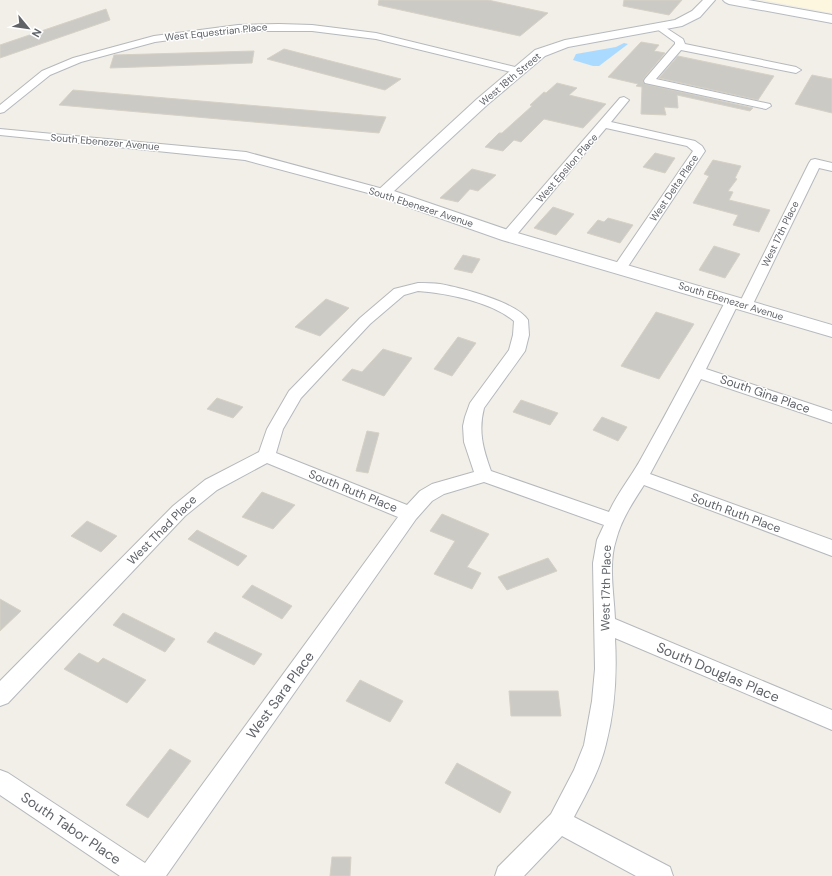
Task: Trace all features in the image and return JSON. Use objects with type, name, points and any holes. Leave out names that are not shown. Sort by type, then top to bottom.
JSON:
[{"type":"street","name":"West 18th Street","points":[[383,194],[482,102],[535,56],[547,49],[565,44],[678,23],[690,18],[709,0]]},
{"type":"street","points":[[729,0],[832,19]]},
{"type":"street","points":[[660,26],[680,41],[678,46],[649,81],[766,106]]},
{"type":"street","name":"West Equestrian Place","points":[[0,110],[46,73],[77,60],[154,39],[238,28],[305,28],[376,36],[519,71]]},
{"type":"street","points":[[678,46],[796,70]]},
{"type":"street","name":"West Epsilon Place","points":[[508,236],[624,100]]},
{"type":"street","name":"West Delta Place","points":[[605,124],[691,143],[698,148],[699,151],[620,268]]},
{"type":"street","name":"South Ebenezer Avenue","points":[[0,132],[246,156],[383,194],[508,236],[832,331]]},
{"type":"street","name":"West 17th Place","points":[[507,876],[559,822],[584,775],[595,745],[603,701],[606,669],[604,563],[606,540],[614,521],[624,500],[640,477],[697,372],[738,304],[815,163],[832,167]]},
{"type":"street","points":[[266,456],[275,429],[295,396],[365,321],[399,292],[418,287],[439,288],[464,294],[509,310],[521,320],[522,335],[517,351],[476,407],[473,416],[471,435],[475,454],[484,475],[614,521]]},
{"type":"street","name":"South Gina Place","points":[[697,372],[832,417]]},
{"type":"street","name":"South Ruth Place","points":[[266,456],[410,514],[426,496],[446,487],[484,475]]},
{"type":"street","name":"West Thad Place","points":[[0,696],[179,511],[211,485],[266,456]]},
{"type":"street","name":"South Ruth Place","points":[[640,477],[832,548]]},
{"type":"street","name":"West Sara Place","points":[[151,876],[410,514]]},
{"type":"street","name":"South Douglas Place","points":[[604,624],[832,720]]},
{"type":"street","name":"South Tabor Place","points":[[0,781],[142,876]]},
{"type":"street","points":[[559,822],[661,876]]},
{"type":"shaded area","points":[[763,0],[832,0],[832,13]]},
{"type":"water","points":[[624,43],[628,44],[599,66],[593,66],[573,60],[576,54],[616,47]]},
{"type":"building","points":[[379,0],[488,0],[548,13],[520,36],[378,5]]},
{"type":"building","points":[[624,0],[682,0],[669,15],[623,6]]},
{"type":"building","points":[[106,9],[110,20],[0,58],[0,45]]},
{"type":"building","points":[[641,42],[659,45],[654,51],[665,53],[644,78],[643,82],[645,84],[753,108],[750,111],[677,95],[678,108],[664,107],[666,115],[641,114],[642,87],[636,86],[638,84],[608,77]]},
{"type":"building","points":[[284,49],[401,79],[385,90],[267,59]]},
{"type":"building","points":[[254,51],[252,63],[110,68],[114,55]]},
{"type":"building","points":[[678,56],[774,76],[758,100],[659,78]]},
{"type":"building","points":[[812,75],[832,79],[832,113],[795,104]]},
{"type":"building","points":[[557,83],[577,88],[569,95],[606,104],[583,128],[544,119],[521,142],[514,140],[503,151],[485,147],[499,133],[502,133],[532,106],[530,105],[544,92],[546,93]]},
{"type":"building","points":[[73,90],[386,117],[379,133],[59,105]]},
{"type":"building","points":[[655,153],[675,158],[665,173],[643,167]]},
{"type":"building","points":[[713,160],[741,166],[735,178],[737,179],[728,191],[733,192],[729,200],[770,210],[759,232],[733,225],[738,215],[693,203],[709,176],[704,174]]},
{"type":"building","points":[[472,169],[496,175],[478,191],[470,189],[458,202],[440,198]]},
{"type":"building","points":[[553,207],[574,214],[556,235],[534,228]]},
{"type":"building","points":[[608,218],[633,225],[620,243],[587,233],[598,220],[604,222]]},
{"type":"building","points":[[714,246],[740,254],[725,278],[699,270]]},
{"type":"building","points":[[463,255],[480,259],[472,273],[454,269]]},
{"type":"building","points":[[326,299],[349,308],[320,336],[295,327]]},
{"type":"building","points":[[656,312],[694,324],[659,379],[621,366]]},
{"type":"building","points":[[458,337],[476,343],[452,376],[434,369]]},
{"type":"building","points":[[383,349],[412,358],[384,396],[342,380],[352,369],[362,372]]},
{"type":"building","points":[[217,398],[243,407],[233,418],[207,409]]},
{"type":"building","points":[[521,400],[558,413],[550,425],[513,412]]},
{"type":"building","points":[[602,417],[627,427],[618,441],[593,430]]},
{"type":"building","points":[[367,431],[379,433],[368,473],[356,471]]},
{"type":"building","points":[[262,492],[295,505],[273,529],[242,517]]},
{"type":"building","points":[[442,514],[489,534],[467,567],[481,573],[472,589],[434,574],[455,541],[430,531]]},
{"type":"building","points":[[87,521],[117,536],[101,552],[71,536]]},
{"type":"building","points":[[197,530],[247,556],[238,566],[188,539]]},
{"type":"building","points":[[548,558],[557,571],[507,590],[498,577]]},
{"type":"building","points":[[252,585],[292,606],[282,619],[242,597]]},
{"type":"building","points":[[0,599],[21,611],[0,631]]},
{"type":"building","points":[[123,613],[175,639],[165,652],[113,625]]},
{"type":"building","points":[[215,632],[262,654],[254,665],[207,642]]},
{"type":"building","points":[[79,653],[98,663],[103,658],[146,680],[127,703],[64,669]]},
{"type":"building","points":[[360,680],[403,701],[390,722],[346,701]]},
{"type":"building","points":[[509,691],[558,691],[561,716],[511,716]]},
{"type":"building","points":[[170,749],[191,761],[148,818],[126,805]]},
{"type":"building","points":[[457,763],[511,792],[500,813],[445,783]]},
{"type":"building","points":[[332,857],[351,857],[350,876],[330,876]]}]
